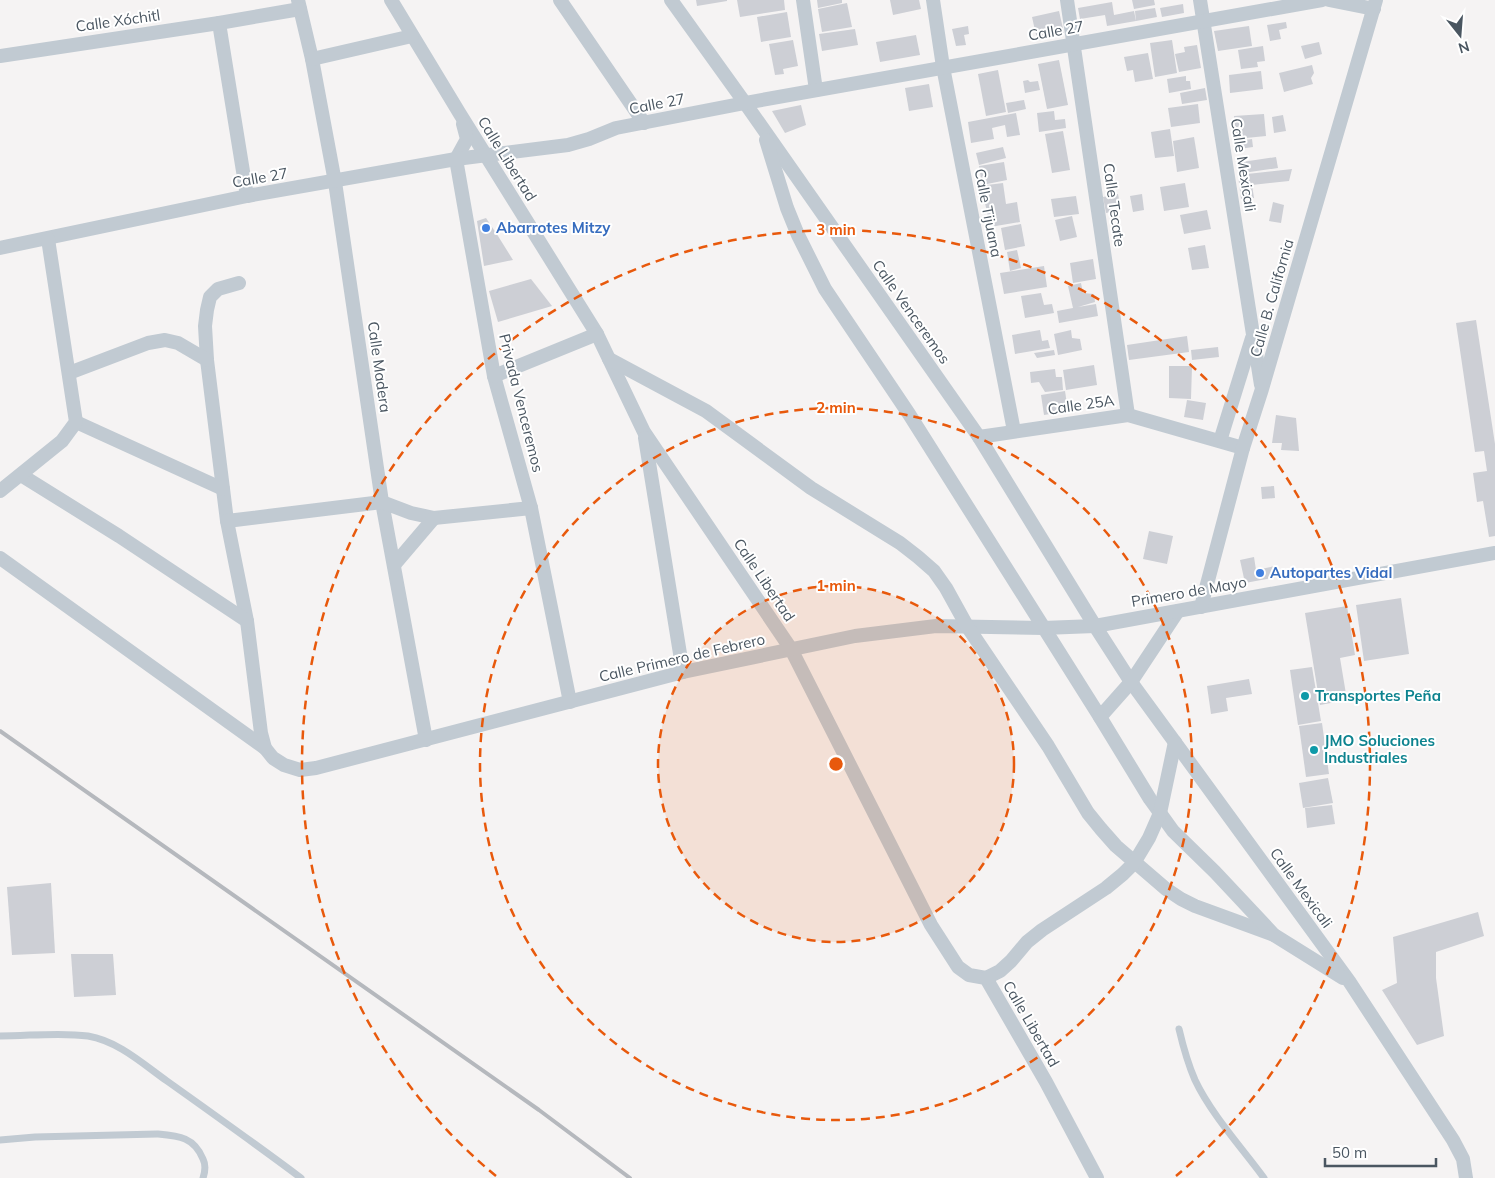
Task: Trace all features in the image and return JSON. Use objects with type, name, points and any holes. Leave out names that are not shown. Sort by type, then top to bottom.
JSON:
[{"type":"street","name":"Calle Libertad","points":[[391,0],[597,334],[644,432],[791,649],[931,925],[950,957],[958,967],[969,975],[986,978],[1041,1074],[1097,1178]]},
{"type":"street","points":[[560,0],[644,123]]},
{"type":"street","name":"Calle Venceremos","points":[[671,0],[979,437],[1095,626]]},
{"type":"street","points":[[803,0],[816,90]]},
{"type":"street","name":"Calle Tijuana","points":[[933,0],[943,67],[1014,431]]},
{"type":"street","name":"Calle Tecate","points":[[1067,0],[1128,415]]},
{"type":"street","name":"Calle Mexicali","points":[[1200,0],[1262,389]]},
{"type":"street","name":"Calle 27","points":[[0,248],[247,196],[335,182],[456,159],[568,145],[589,140],[616,128],[745,103],[1322,0]]},
{"type":"street","points":[[1329,0],[1375,5]]},
{"type":"street","name":"Calle Xóchitl","points":[[0,56],[219,23],[299,4]]},
{"type":"street","name":"Calle Madera","points":[[299,4],[312,59],[335,182],[382,502],[426,740]]},
{"type":"street","name":"Calle B. California","points":[[1202,607],[1243,448],[1375,5]]},
{"type":"street","points":[[219,23],[247,196]]},
{"type":"street","points":[[312,59],[412,36]]},
{"type":"street","points":[[456,159],[468,139],[460,114]]},
{"type":"street","points":[[762,127],[787,208],[798,235],[825,289],[910,414],[1150,799],[1173,831],[1215,872],[1274,935]]},
{"type":"street","name":"Privada Venceremos","points":[[456,159],[494,376],[530,508],[570,702]]},
{"type":"street","points":[[0,491],[62,441],[76,422],[48,239]]},
{"type":"street","points":[[239,283],[218,289],[210,297],[206,326],[207,360],[226,521],[247,621],[260,733],[265,748]]},
{"type":"street","points":[[494,376],[597,334]]},
{"type":"street","name":"Calle Mexicali","points":[[1220,441],[1253,334]]},
{"type":"street","points":[[69,373],[148,343],[165,340],[178,343],[207,360]]},
{"type":"street","points":[[609,359],[706,411],[811,488],[900,543],[934,571],[967,626],[1048,746],[1088,813],[1100,829],[1134,863],[1181,899],[1274,935],[1349,981]]},
{"type":"street","name":"Calle 25A","points":[[979,437],[1128,415],[1243,448]]},
{"type":"street","points":[[76,422],[223,489]]},
{"type":"street","points":[[644,432],[683,672]]},
{"type":"street","points":[[21,475],[119,536],[247,621]]},
{"type":"street","points":[[226,521],[382,502],[434,518],[530,508]]},
{"type":"street","points":[[394,566],[434,518]]},
{"type":"street","name":"Primero de Mayo","points":[[1095,626],[1495,554]]},
{"type":"street","points":[[0,558],[265,748]]},
{"type":"street","points":[[1100,717],[1131,682],[1178,611]]},
{"type":"street","name":"Calle Primero de Febrero","points":[[265,748],[284,765],[300,770],[316,768],[683,672],[855,636],[936,626],[1043,628],[1095,626]]},
{"type":"street","name":"Calle Mexicali","points":[[1095,626],[1131,682],[1349,981],[1453,1140],[1463,1159],[1466,1178]]},
{"type":"street","points":[[986,978],[1012,961],[1027,942],[1042,930],[1106,888],[1134,863],[1160,813],[1175,742]]},
{"type":"lane","points":[[1178,1029],[1186,1058],[1206,1100],[1264,1178]]},
{"type":"lane","points":[[0,1036],[89,1036],[109,1042],[128,1053],[301,1178]]},
{"type":"lane","points":[[0,1140],[35,1137],[148,1134],[178,1136],[191,1141],[200,1150],[205,1163],[204,1176],[202,1178]]},
{"type":"building","points":[[696,0],[727,0],[727,1],[697,6]]},
{"type":"building","points":[[737,0],[784,0],[785,10],[740,17]]},
{"type":"building","points":[[817,0],[842,0],[842,3],[818,8]]},
{"type":"building","points":[[890,0],[919,0],[921,9],[893,15]]},
{"type":"building","points":[[1132,0],[1154,0],[1155,5],[1134,9]]},
{"type":"building","points":[[1112,2],[1114,15],[1134,11],[1136,21],[1107,26],[1105,15],[1080,19],[1078,8]]},
{"type":"building","points":[[847,3],[852,27],[822,32],[818,9]]},
{"type":"building","points":[[1183,4],[1184,13],[1162,17],[1160,8]]},
{"type":"building","points":[[1155,8],[1157,17],[1136,21],[1135,11]]},
{"type":"building","points":[[1059,11],[1064,33],[1037,39],[1032,17]]},
{"type":"building","points":[[787,12],[791,37],[761,42],[757,17]]},
{"type":"building","points":[[1286,22],[1287,28],[1279,30],[1281,39],[1270,41],[1267,25]]},
{"type":"building","points":[[968,26],[969,34],[964,35],[966,45],[956,46],[952,29]]},
{"type":"building","points":[[1249,26],[1252,46],[1218,51],[1214,31]]},
{"type":"building","points":[[855,29],[858,45],[822,51],[819,34]]},
{"type":"building","points":[[916,35],[920,55],[880,62],[876,42]]},
{"type":"building","points":[[793,40],[798,66],[783,69],[784,74],[775,75],[769,44]]},
{"type":"building","points":[[1172,40],[1177,73],[1155,77],[1150,43]]},
{"type":"building","points":[[1319,42],[1322,54],[1305,59],[1301,46]]},
{"type":"building","points":[[1197,45],[1201,68],[1179,72],[1175,54],[1185,52],[1184,47]]},
{"type":"building","points":[[1263,46],[1265,61],[1257,62],[1258,67],[1241,69],[1238,50]]},
{"type":"building","points":[[1148,53],[1153,79],[1135,82],[1133,70],[1127,71],[1124,57]]},
{"type":"building","points":[[1059,60],[1068,105],[1047,109],[1038,64]]},
{"type":"building","points":[[1312,65],[1314,73],[1311,78],[1313,84],[1284,92],[1279,73]]},
{"type":"building","points":[[998,70],[1006,112],[986,116],[978,74]]},
{"type":"building","points":[[1261,71],[1263,89],[1230,93],[1229,75]]},
{"type":"building","points":[[1186,76],[1186,81],[1190,81],[1191,89],[1169,93],[1167,79]]},
{"type":"building","points":[[1028,80],[1030,82],[1038,81],[1040,90],[1025,93],[1023,81]]},
{"type":"building","points":[[929,84],[933,107],[909,111],[905,88]]},
{"type":"building","points":[[1205,88],[1207,100],[1182,104],[1180,93]]},
{"type":"building","points":[[1024,100],[1026,109],[1008,113],[1006,103]]},
{"type":"building","points":[[1198,104],[1200,123],[1171,127],[1168,108]]},
{"type":"building","points":[[801,105],[806,125],[785,133],[772,111]]},
{"type":"building","points":[[1054,111],[1055,120],[1065,119],[1066,128],[1039,132],[1037,113]]},
{"type":"building","points":[[1016,113],[1020,135],[1007,137],[1005,125],[992,128],[994,139],[971,143],[968,122]]},
{"type":"building","points":[[1264,114],[1266,136],[1236,139],[1234,116]]},
{"type":"building","points":[[1283,115],[1286,131],[1274,133],[1272,117]]},
{"type":"building","points":[[1170,129],[1174,156],[1155,158],[1151,132]]},
{"type":"building","points":[[1063,131],[1070,170],[1052,173],[1045,134]]},
{"type":"building","points":[[1194,137],[1199,168],[1177,172],[1173,141]]},
{"type":"building","points":[[1252,139],[1253,147],[1239,149],[1238,141]]},
{"type":"building","points":[[1003,147],[1006,158],[979,165],[976,153]]},
{"type":"building","points":[[1276,157],[1278,168],[1243,173],[1242,162]]},
{"type":"building","points":[[1004,162],[1007,180],[982,185],[979,166]]},
{"type":"building","points":[[1292,169],[1289,181],[1252,185],[1254,198],[1241,199],[1238,175]]},
{"type":"building","points":[[1003,183],[1006,204],[1017,202],[1020,222],[990,227],[984,198],[989,197],[987,185]]},
{"type":"building","points":[[1185,183],[1189,207],[1164,211],[1160,187]]},
{"type":"building","points":[[1118,194],[1121,210],[1106,213],[1103,197]]},
{"type":"building","points":[[1142,194],[1144,210],[1133,212],[1130,196]]},
{"type":"building","points":[[1076,196],[1079,214],[1054,217],[1051,199]]},
{"type":"building","points":[[1273,202],[1284,205],[1281,223],[1269,221]]},
{"type":"building","points":[[1207,210],[1211,229],[1184,234],[1180,215]]},
{"type":"building","points":[[1072,216],[1077,237],[1060,241],[1055,220]]},
{"type":"building","points":[[486,218],[513,260],[484,266],[477,221]]},
{"type":"building","points":[[1021,224],[1025,246],[1005,250],[1001,228]]},
{"type":"building","points":[[1205,245],[1209,268],[1192,270],[1188,248]]},
{"type":"building","points":[[1017,250],[1021,268],[1010,271],[1007,252]]},
{"type":"building","points":[[1093,259],[1096,279],[1073,283],[1070,263]]},
{"type":"building","points":[[1044,266],[1047,287],[1004,294],[1000,273]]},
{"type":"building","points":[[531,279],[552,306],[498,322],[489,291]]},
{"type":"building","points":[[1081,283],[1083,293],[1094,294],[1095,302],[1078,307],[1096,304],[1098,316],[1059,323],[1057,311],[1073,308],[1068,286]]},
{"type":"building","points":[[1041,293],[1044,305],[1052,304],[1054,313],[1025,318],[1021,296]]},
{"type":"building","points":[[1476,320],[1495,444],[1495,536],[1489,537],[1483,501],[1477,502],[1473,473],[1487,471],[1484,451],[1475,452],[1456,323]]},
{"type":"building","points":[[1040,330],[1042,341],[1048,340],[1050,348],[1015,354],[1012,335]]},
{"type":"building","points":[[1071,330],[1072,338],[1080,339],[1082,350],[1058,355],[1054,334]]},
{"type":"building","points":[[1187,336],[1189,352],[1129,360],[1127,345]]},
{"type":"building","points":[[1218,347],[1219,357],[1192,360],[1191,350]]},
{"type":"building","points":[[1054,350],[1055,355],[1037,358],[1034,353]]},
{"type":"building","points":[[1094,365],[1097,385],[1066,390],[1063,370]]},
{"type":"building","points":[[1169,366],[1192,366],[1191,399],[1169,398]]},
{"type":"building","points":[[1055,369],[1056,377],[1062,377],[1063,390],[1045,392],[1039,382],[1031,383],[1030,372]]},
{"type":"building","points":[[1065,391],[1068,411],[1044,415],[1041,395]]},
{"type":"building","points":[[1187,400],[1206,403],[1203,420],[1184,417]]},
{"type":"building","points":[[1276,415],[1296,418],[1299,451],[1281,450],[1282,443],[1272,443]]},
{"type":"building","points":[[1274,486],[1275,498],[1262,499],[1261,487]]},
{"type":"building","points":[[1149,531],[1173,536],[1167,564],[1143,559]]},
{"type":"building","name":"Autopartes Vidal","points":[[1254,557],[1256,570],[1275,566],[1277,577],[1245,583],[1240,560]]},
{"type":"building","points":[[1401,598],[1409,654],[1364,661],[1356,605]]},
{"type":"building","points":[[1347,606],[1355,655],[1340,658],[1347,700],[1320,705],[1305,613]]},
{"type":"building","name":"Transportes Peña","points":[[1312,667],[1321,721],[1298,725],[1290,670]]},
{"type":"building","points":[[1249,679],[1252,694],[1226,698],[1228,711],[1211,714],[1207,686]]},
{"type":"building","name":"JMO Soluciones Industriales","points":[[1322,723],[1329,774],[1306,777],[1299,726]]},
{"type":"building","points":[[1328,778],[1333,803],[1303,808],[1299,783]]},
{"type":"building","points":[[1332,805],[1335,824],[1307,828],[1305,808]]},
{"type":"building","points":[[51,883],[55,953],[12,955],[7,887]]},
{"type":"building","points":[[1478,912],[1484,936],[1436,952],[1436,978],[1444,1036],[1417,1045],[1382,990],[1397,983],[1393,937]]},
{"type":"building","points":[[71,954],[113,954],[116,995],[74,997]]},
{"type":"railway","points":[[0,731],[539,1110],[630,1178]]},
{"type":"place","name":"Abarrotes Mitzy","points":[[486,228]]},
{"type":"place","name":"Autopartes Vidal","points":[[1260,573]]},
{"type":"place","name":"Transportes Peña","points":[[1305,696]]},
{"type":"place","name":"JMO Soluciones Industriales","points":[[1314,750]]}]
